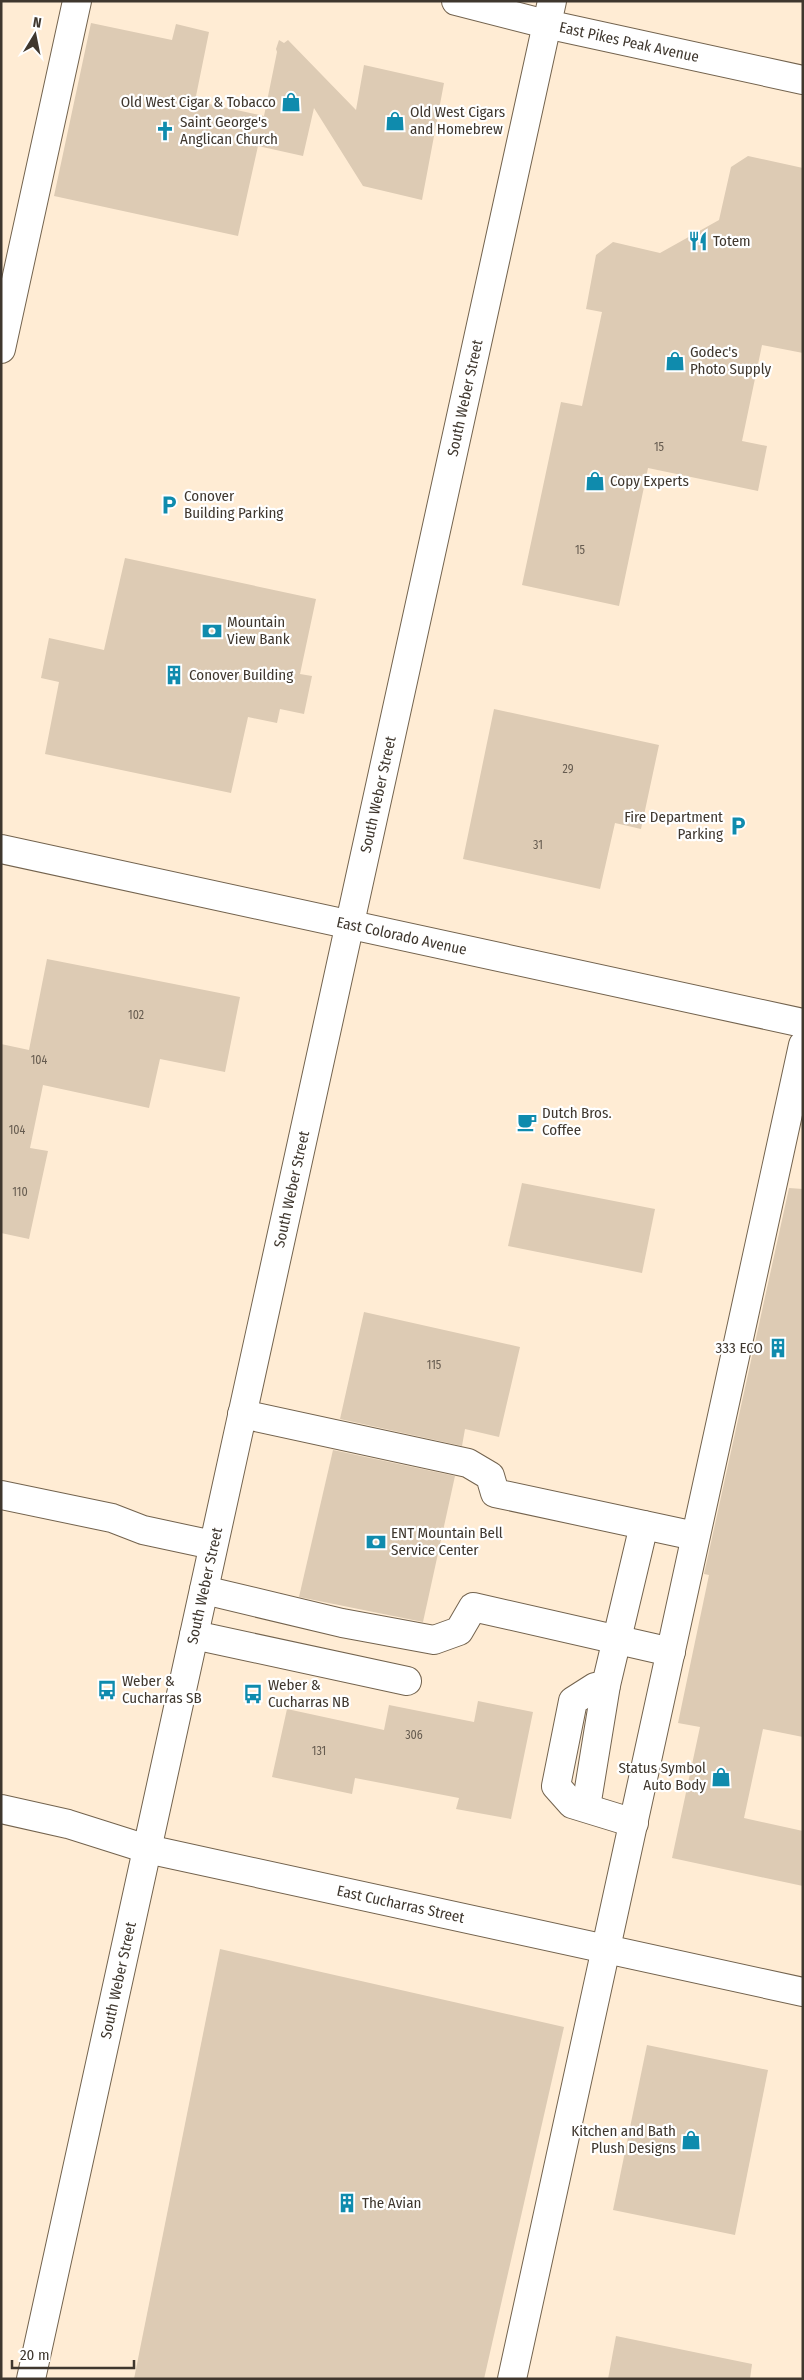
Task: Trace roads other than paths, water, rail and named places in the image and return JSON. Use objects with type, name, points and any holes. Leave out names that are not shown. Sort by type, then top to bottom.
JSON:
[{"type":"street","points":[[1,349],[77,1]]},
{"type":"street","name":"East Pikes Peak Avenue","points":[[456,1],[549,12],[803,80]]},
{"type":"street","name":"South Weber Street","points":[[31,2379],[549,12]]},
{"type":"street","name":"East Colorado Avenue","points":[[1,849],[803,1022]]},
{"type":"street","points":[[512,2379],[803,1045]]},
{"type":"street","points":[[242,1414],[468,1463],[490,1476],[495,1493],[695,1536]]},
{"type":"street","points":[[1,1495],[112,1518],[143,1530],[213,1546]]},
{"type":"street","points":[[634,1823],[572,1804],[556,1786],[573,1701],[595,1687],[606,1685],[644,1525]]},
{"type":"street","points":[[204,1590],[342,1624],[434,1640],[459,1631],[473,1607],[671,1652]]},
{"type":"street","points":[[194,1635],[407,1681]]},
{"type":"street","name":"East Cucharras Street","points":[[1,1809],[68,1824],[147,1850],[803,1992]]},
{"type":"place","name":"Old West Cigar & Tobacco","points":[[291,102]]},
{"type":"place","name":"Old West Cigars and Homebrew","points":[[395,121]]},
{"type":"place","name":"Saint George's Anglican Church","points":[[165,131]]},
{"type":"place","name":"Totem","points":[[698,241]]},
{"type":"place","name":"Godec's Photo Supply","points":[[675,361]]},
{"type":"place","name":"Copy Experts","points":[[595,481]]},
{"type":"place","name":"Conover Building Parking","points":[[169,505]]},
{"type":"place","name":"Mountain View Bank","points":[[212,631]]},
{"type":"place","name":"Conover Building","points":[[174,675]]},
{"type":"place","name":"Fire Department Parking","points":[[738,826]]},
{"type":"place","name":"Dutch Bros. Coffee","points":[[527,1122]]},
{"type":"place","name":"333 ECO","points":[[778,1348]]},
{"type":"place","name":"ENT Mountain Bell Service Center","points":[[376,1542]]},
{"type":"place","name":"Weber & Cucharras SB","points":[[107,1690]]},
{"type":"place","name":"Weber & Cucharras NB","points":[[253,1694]]},
{"type":"place","name":"Status Symbol Auto Body","points":[[721,1777]]},
{"type":"place","name":"Kitchen and Bath Plush Designs","points":[[691,2140]]},
{"type":"place","name":"The Avian","points":[[347,2203]]}]
